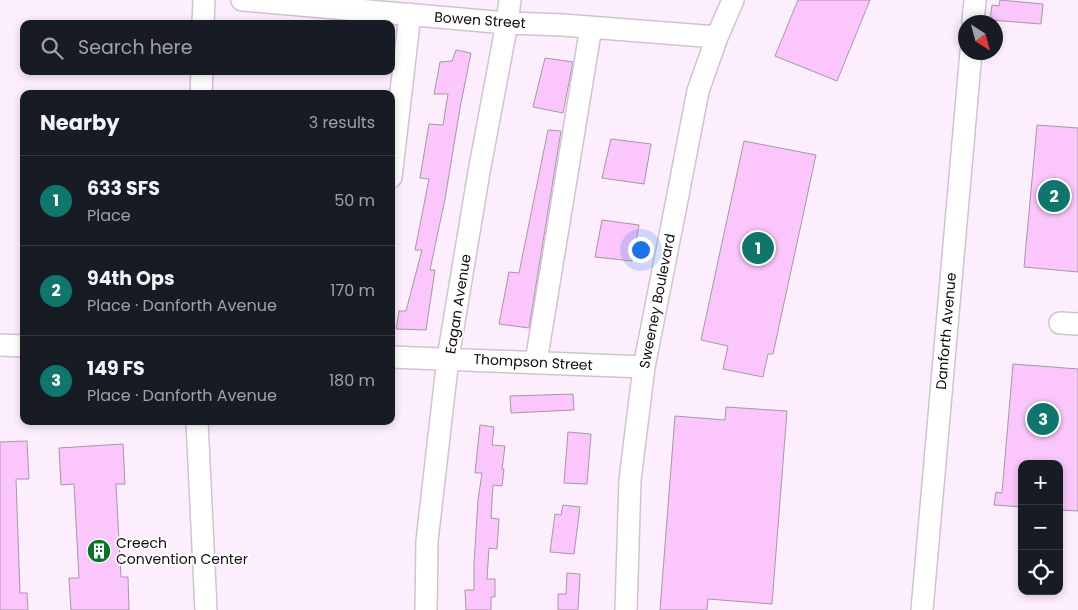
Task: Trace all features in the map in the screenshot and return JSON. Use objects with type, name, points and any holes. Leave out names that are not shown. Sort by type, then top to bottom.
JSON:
[{"type":"street","points":[[203,20],[204,0]]},
{"type":"street","name":"Bowen Street","points":[[242,0],[360,5],[410,14],[717,37]]},
{"type":"street","name":"Eagan Avenue","points":[[426,610],[427,542],[448,358],[510,0]]},
{"type":"street","points":[[717,37],[720,0]]},
{"type":"street","name":"Sweeney Boulevard","points":[[626,610],[630,480],[644,367],[698,90],[717,37],[733,0]]},
{"type":"street","points":[[974,15],[975,0]]},
{"type":"street","points":[[395,143],[410,14]]},
{"type":"street","points":[[536,362],[590,27]]},
{"type":"street","name":"Danforth Avenue","points":[[922,610],[970,60]]},
{"type":"street","points":[[201,90],[202,75]]},
{"type":"street","points":[[0,345],[20,346]]},
{"type":"street","name":"Thompson Street","points":[[395,357],[644,367]]},
{"type":"street","points":[[197,425],[206,610]]},
{"type":"building","points":[[798,0],[870,0],[837,81],[775,56]]},
{"type":"building","points":[[1000,0],[1043,4],[1041,24],[1003,21],[1003,15],[991,15],[992,5],[999,6]]},
{"type":"building","points":[[456,50],[471,53],[445,199],[430,270],[435,270],[426,330],[396,329],[399,311],[406,311],[422,250],[415,250],[429,179],[420,178],[429,124],[443,125],[448,94],[434,94],[440,62],[452,61]]},
{"type":"building","points":[[545,58],[573,62],[563,113],[533,107]]},
{"type":"building","points":[[1037,125],[1078,128],[1078,272],[1024,267]]},
{"type":"building","points":[[548,130],[561,131],[529,328],[499,324],[509,272],[519,273]]},
{"type":"building","points":[[611,139],[651,144],[644,184],[602,178]]},
{"type":"building","points":[[744,141],[816,155],[773,354],[768,354],[763,377],[723,369],[728,346],[701,340]]},
{"type":"building","points":[[602,220],[639,225],[632,261],[595,257]]},
{"type":"building","points":[[1013,364],[1078,369],[1078,511],[1063,510],[1063,460],[1018,460],[1018,507],[994,505],[996,492],[1002,493]]},
{"type":"building","points":[[573,394],[574,410],[511,413],[510,396]]},
{"type":"building","points":[[726,407],[787,411],[772,604],[708,599],[707,610],[660,610],[675,416],[725,420]]},
{"type":"building","points":[[480,425],[494,427],[492,445],[505,446],[502,486],[493,485],[491,518],[499,519],[497,549],[489,548],[487,579],[495,579],[495,597],[491,597],[491,610],[466,610],[465,590],[474,590],[478,500],[482,473],[475,473]]},
{"type":"building","points":[[568,432],[591,434],[587,484],[564,483]]},
{"type":"building","points":[[27,441],[29,479],[16,479],[20,593],[27,593],[28,610],[0,610],[0,442]]},
{"type":"building","name":"Creech Convention Center","points":[[123,444],[125,484],[116,484],[121,577],[128,577],[129,610],[71,610],[69,578],[79,578],[74,484],[61,485],[59,448]]},
{"type":"building","points":[[563,505],[580,507],[574,554],[550,552],[555,514],[561,515]]},
{"type":"building","points":[[567,573],[580,574],[578,610],[558,610],[558,594],[566,594]]},
{"type":"place","name":"94th Ops","points":[[1054,196]]},
{"type":"place","name":"633 SFS","points":[[758,248]]},
{"type":"place","name":"149 FS","points":[[1043,419]]},
{"type":"place","name":"Creech Convention Center","points":[[99,551]]}]
